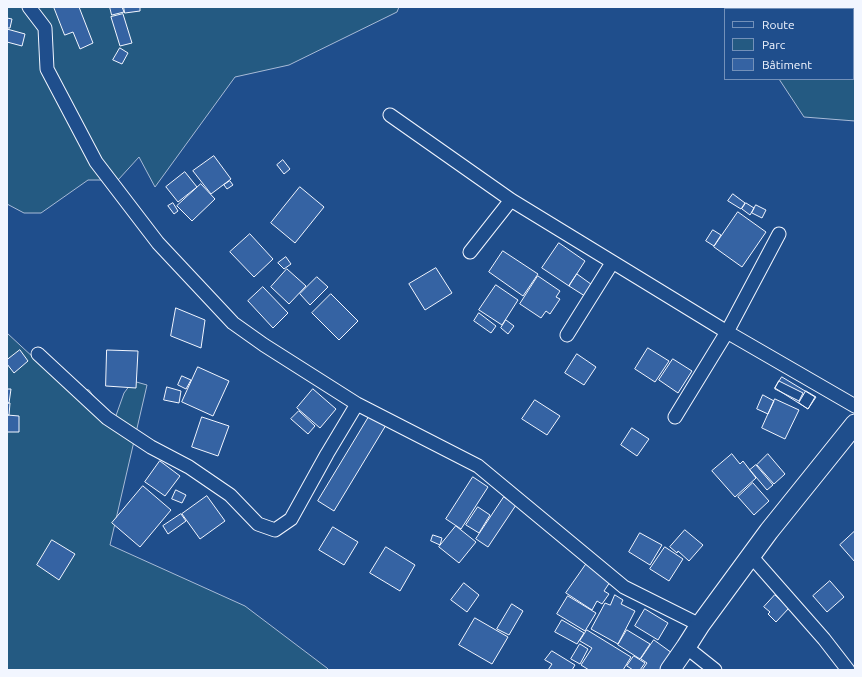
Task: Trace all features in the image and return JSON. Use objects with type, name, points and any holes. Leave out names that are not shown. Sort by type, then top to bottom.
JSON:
[{"type":"main road","points":[[670,670],[700,625],[774,525],[855,424]]},
{"type":"street","points":[[29,7],[45,28],[47,69],[96,162],[158,243],[233,323],[264,345],[357,404],[478,466],[624,587],[700,625]]},
{"type":"street","points":[[390,115],[511,200],[727,332],[855,406]]},
{"type":"street","points":[[470,252],[511,200]]},
{"type":"street","points":[[674,417],[727,332],[779,234]]},
{"type":"street","points":[[567,335],[612,263]]},
{"type":"street","points":[[38,354],[107,418],[151,447],[189,467],[230,495],[258,524],[275,530],[291,519],[357,404]]},
{"type":"street","points":[[751,556],[824,639],[848,670]]},
{"type":"street","points":[[686,648],[715,670]]},
{"type":"green space","points":[[7,7],[399,7],[397,12],[289,65],[235,77],[155,187],[139,157],[118,180],[88,180],[41,213],[24,213],[7,204]]},
{"type":"green space","points":[[855,7],[855,121],[804,117],[780,80],[854,80],[854,8],[785,8]]},
{"type":"green space","points":[[7,333],[63,385],[89,390],[113,424],[124,393],[133,381],[147,385],[110,545],[245,606],[329,670],[7,670]]},
{"type":"building","points":[[54,7],[79,7],[93,43],[80,49],[73,32],[65,35]]},
{"type":"building","points":[[110,7],[122,7],[124,12],[112,15]]},
{"type":"building","points":[[124,7],[140,7],[140,11],[125,13]]},
{"type":"building","points":[[123,14],[132,43],[120,46],[111,17]]},
{"type":"building","points":[[7,18],[12,19],[10,28],[7,28]]},
{"type":"building","points":[[7,29],[25,34],[22,46],[7,42]]},
{"type":"building","points":[[120,48],[128,53],[122,64],[113,60]]},
{"type":"building","points":[[214,156],[231,179],[211,194],[193,171]]},
{"type":"building","points":[[283,160],[290,169],[284,174],[277,165]]},
{"type":"building","points":[[185,172],[197,187],[178,202],[166,187]]},
{"type":"building","points":[[230,181],[233,185],[227,189],[224,185]]},
{"type":"building","points":[[201,184],[215,199],[192,221],[177,206]]},
{"type":"building","points":[[300,187],[324,207],[295,243],[271,223]]},
{"type":"building","points":[[733,194],[745,203],[741,209],[728,201]]},
{"type":"building","points":[[173,203],[178,211],[174,214],[168,206]]},
{"type":"building","points":[[746,203],[754,208],[750,215],[742,209]]},
{"type":"building","points":[[756,205],[766,210],[762,218],[752,213]]},
{"type":"building","points":[[738,212],[766,232],[742,267],[714,247]]},
{"type":"building","points":[[713,230],[721,235],[714,246],[706,241]]},
{"type":"building","points":[[250,234],[273,259],[254,277],[230,252]]},
{"type":"building","points":[[559,243],[585,261],[569,286],[542,268]]},
{"type":"building","points":[[503,251],[538,274],[523,296],[489,272]]},
{"type":"building","points":[[286,257],[291,264],[284,269],[278,263]]},
{"type":"building","points":[[436,268],[452,293],[425,310],[409,284]]},
{"type":"building","points":[[287,269],[306,286],[289,304],[271,287]]},
{"type":"building","points":[[577,274],[595,287],[588,298],[569,286]]},
{"type":"building","points":[[538,276],[560,291],[556,297],[560,299],[550,314],[546,311],[541,318],[520,304]]},
{"type":"building","points":[[317,277],[328,287],[310,305],[300,294]]},
{"type":"building","points":[[496,285],[518,300],[502,325],[479,310]]},
{"type":"building","points":[[263,287],[288,313],[273,328],[248,301]]},
{"type":"building","points":[[331,294],[358,321],[339,340],[312,313]]},
{"type":"building","points":[[176,308],[205,320],[201,348],[171,336]]},
{"type":"building","points":[[479,313],[496,326],[491,333],[474,321]]},
{"type":"building","points":[[506,320],[514,326],[508,334],[501,328]]},
{"type":"building","points":[[648,348],[669,361],[655,382],[635,369]]},
{"type":"building","points":[[20,350],[28,361],[14,373],[7,364],[7,360]]},
{"type":"building","points":[[107,350],[138,351],[136,388],[106,386]]},
{"type":"building","points":[[577,354],[596,367],[584,385],[565,373]]},
{"type":"building","points":[[673,359],[692,371],[678,393],[659,380]]},
{"type":"building","points":[[198,367],[229,381],[213,416],[182,402]]},
{"type":"building","points":[[182,376],[191,380],[186,389],[178,385]]},
{"type":"building","points":[[782,377],[815,397],[808,409],[775,388]]},
{"type":"building","points":[[779,381],[803,393],[799,401],[775,389]]},
{"type":"building","points":[[167,387],[181,391],[179,403],[164,400]]},
{"type":"building","points":[[7,389],[11,389],[9,403],[7,403]]},
{"type":"building","points":[[313,389],[336,409],[320,428],[297,408]]},
{"type":"building","points":[[806,391],[816,397],[808,409],[799,403]]},
{"type":"building","points":[[763,395],[774,401],[768,414],[757,409]]},
{"type":"building","points":[[775,399],[799,410],[785,439],[762,428]]},
{"type":"building","points":[[535,400],[560,416],[547,435],[522,419]]},
{"type":"building","points":[[7,403],[10,403],[9,415],[7,415]]},
{"type":"building","points":[[299,411],[315,426],[308,434],[291,419]]},
{"type":"building","points":[[7,415],[19,416],[19,432],[7,432]]},
{"type":"building","points":[[370,415],[386,425],[334,511],[318,501]]},
{"type":"building","points":[[202,417],[229,426],[218,456],[192,447]]},
{"type":"building","points":[[632,428],[649,439],[637,456],[621,445]]},
{"type":"building","points":[[732,454],[740,464],[743,461],[756,478],[735,497],[712,471]]},
{"type":"building","points":[[768,454],[785,474],[774,484],[757,465]]},
{"type":"building","points":[[160,461],[180,476],[165,496],[145,482]]},
{"type":"building","points":[[756,465],[773,485],[767,490],[750,470]]},
{"type":"building","points":[[473,477],[488,487],[461,529],[446,519]]},
{"type":"building","points":[[753,483],[769,501],[754,515],[738,497]]},
{"type":"building","points":[[143,486],[171,510],[140,547],[112,523]]},
{"type":"building","points":[[176,490],[186,495],[182,503],[172,499]]},
{"type":"building","points":[[207,496],[225,521],[200,539],[182,514]]},
{"type":"building","points":[[504,497],[516,505],[488,547],[476,539]]},
{"type":"building","points":[[478,507],[490,515],[479,533],[466,525]]},
{"type":"building","points":[[181,514],[186,521],[168,534],[163,526]]},
{"type":"building","points":[[456,526],[476,542],[459,563],[439,547]]},
{"type":"building","points":[[333,527],[358,542],[344,565],[319,550]]},
{"type":"building","points":[[685,530],[703,545],[689,561],[678,551],[677,553],[670,547]]},
{"type":"building","points":[[855,531],[855,562],[840,545]]},
{"type":"building","points":[[640,533],[662,545],[650,565],[629,552]]},
{"type":"building","points":[[433,535],[442,538],[440,545],[431,541]]},
{"type":"building","points":[[52,540],[75,554],[59,580],[37,565]]},
{"type":"building","points":[[386,547],[415,565],[400,591],[370,573]]},
{"type":"building","points":[[665,547],[683,559],[669,581],[650,569]]},
{"type":"building","points":[[587,563],[612,579],[604,591],[609,594],[602,604],[597,601],[592,610],[566,593]]},
{"type":"building","points":[[830,581],[844,597],[827,612],[813,596]]},
{"type":"building","points":[[464,583],[479,595],[467,612],[451,600]]},
{"type":"building","points":[[615,595],[623,600],[621,604],[635,611],[618,644],[591,629],[605,603],[610,605]]},
{"type":"building","points":[[775,595],[789,608],[776,622],[768,614],[770,612],[764,607]]},
{"type":"building","points":[[568,596],[596,613],[585,631],[557,614]]},
{"type":"building","points":[[512,604],[523,611],[509,635],[497,629]]},
{"type":"building","points":[[645,609],[668,623],[658,640],[635,626]]},
{"type":"building","points":[[475,618],[508,637],[492,664],[459,645]]},
{"type":"building","points":[[562,620],[584,633],[577,644],[555,632]]},
{"type":"building","points":[[587,630],[631,657],[623,670],[589,670],[581,665],[592,648],[580,641]]},
{"type":"building","points":[[627,630],[650,644],[640,659],[618,645]]},
{"type":"building","points":[[654,640],[672,653],[660,670],[642,670],[647,663],[641,659]]},
{"type":"building","points":[[580,644],[588,649],[580,664],[571,659]]},
{"type":"building","points":[[552,651],[575,665],[572,670],[548,670],[552,664],[545,660]]},
{"type":"building","points":[[634,656],[645,663],[640,670],[633,670],[627,666]]}]
